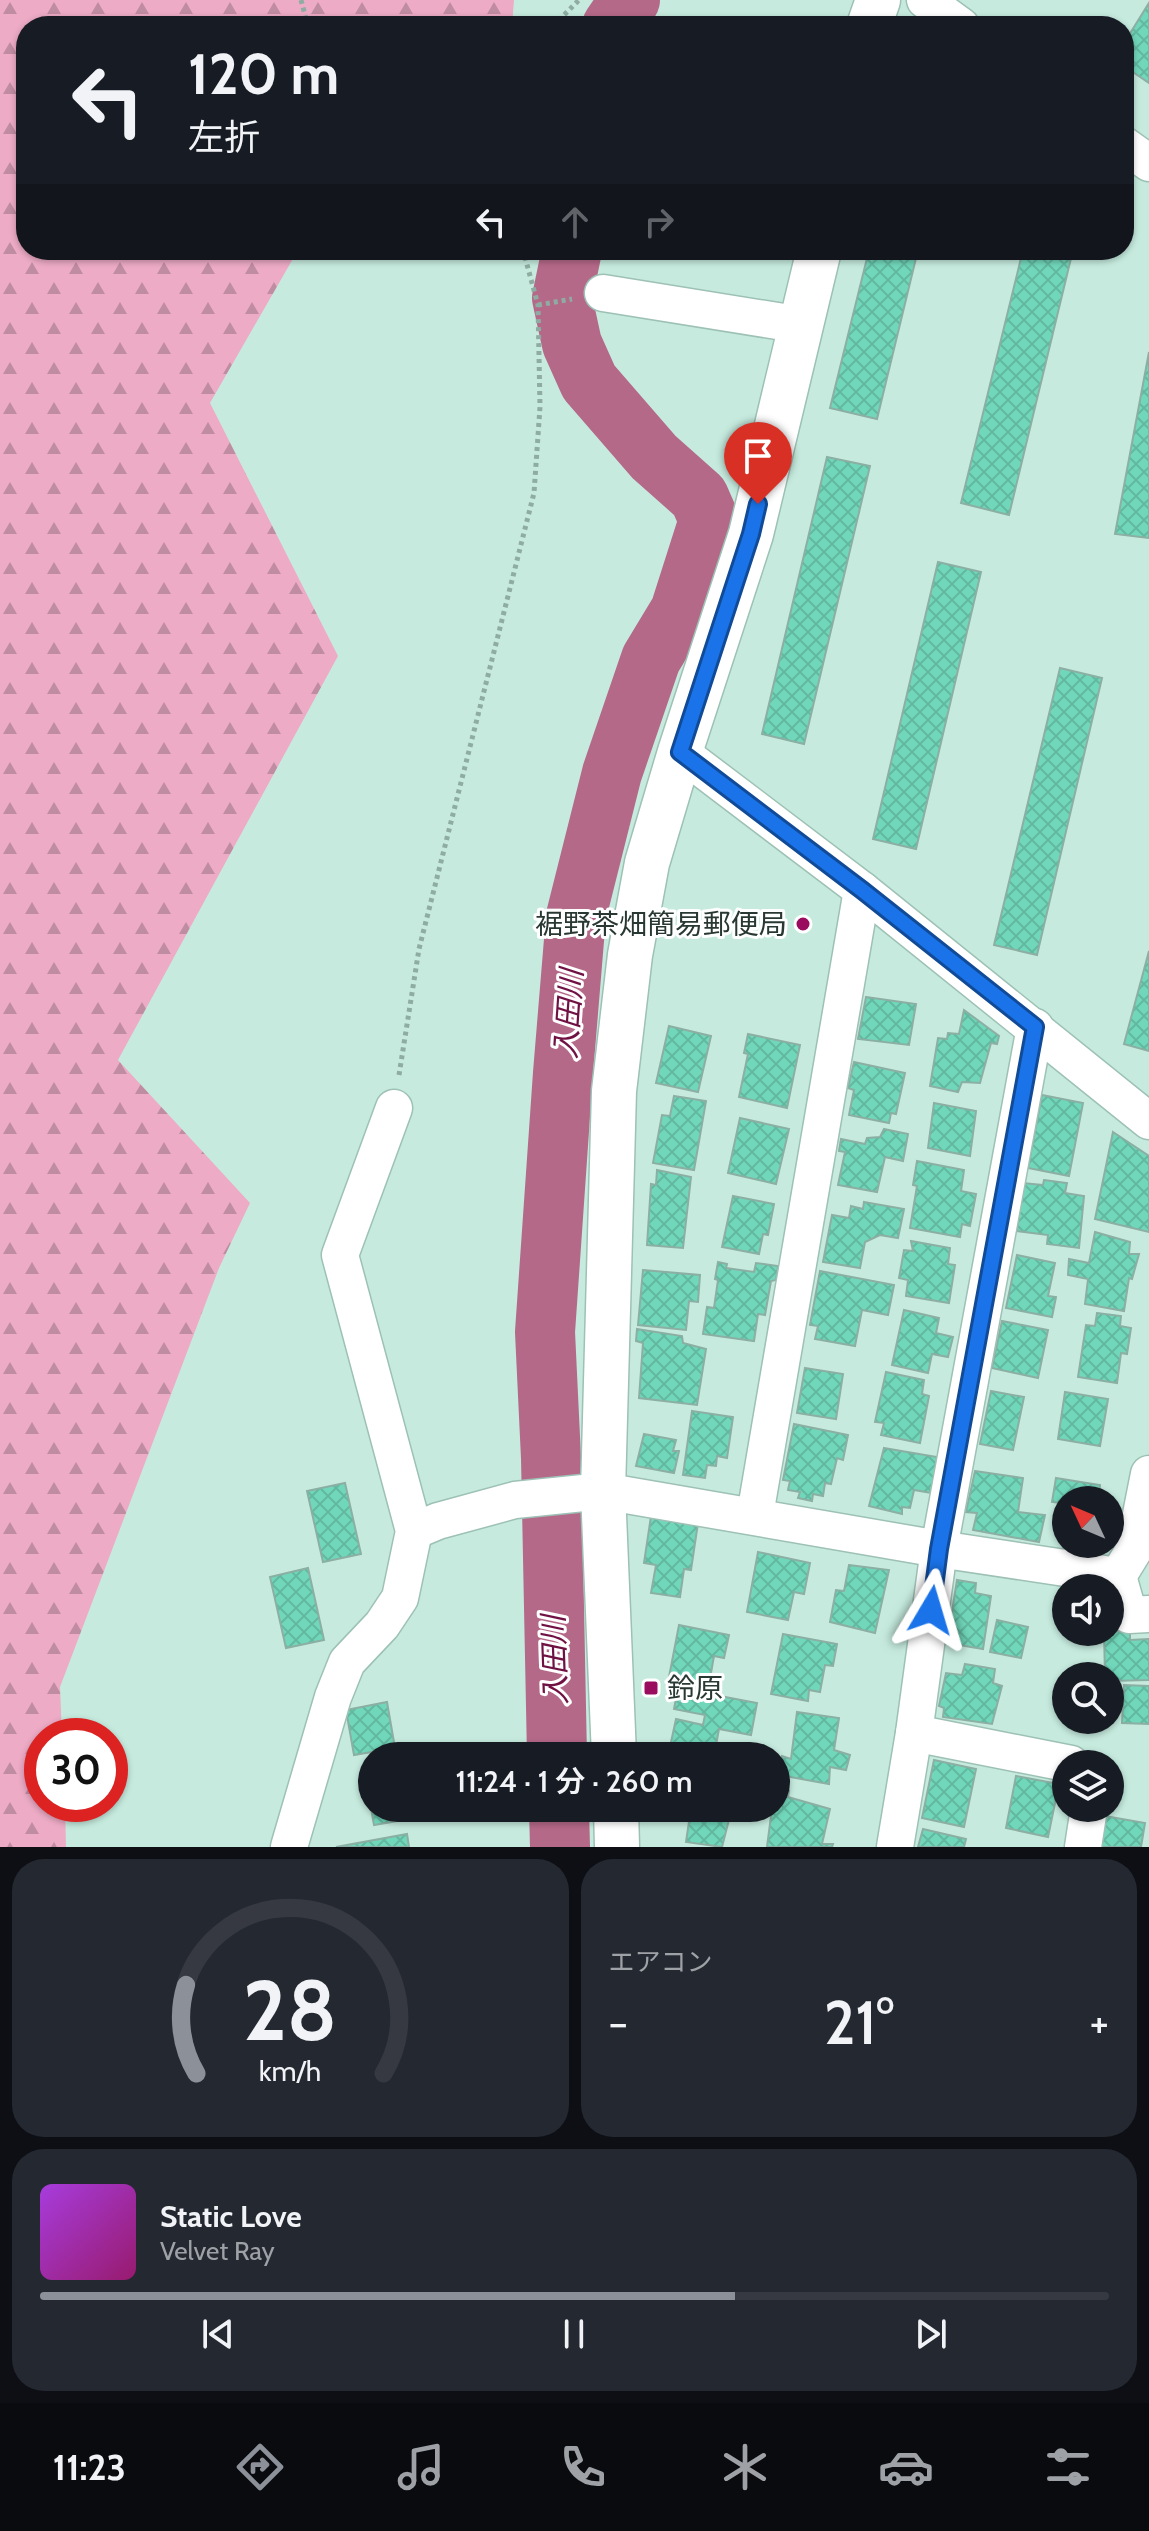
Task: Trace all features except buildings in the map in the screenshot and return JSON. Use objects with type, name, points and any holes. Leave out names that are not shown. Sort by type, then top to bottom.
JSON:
[{"type":"street","points":[[925,0],[947,16]]},
{"type":"street","points":[[612,1742],[582,1492],[614,1091],[630,955],[647,863],[751,534],[817,260]]},
{"type":"street","points":[[603,293],[802,325]]},
{"type":"street","points":[[680,752],[862,890],[1149,1121]]},
{"type":"street","points":[[755,1515],[862,890]]},
{"type":"street","points":[[895,1847],[939,1549],[1035,1027]]},
{"type":"street","points":[[289,1847],[333,1697],[347,1662],[382,1625],[400,1598],[414,1531],[340,1255],[394,1108]]},
{"type":"street","points":[[1119,1574],[1134,1550],[1149,1474]]},
{"type":"street","points":[[414,1531],[438,1521],[515,1500],[582,1492],[755,1515],[939,1549],[1105,1574]]},
{"type":"street","points":[[1124,1597],[1129,1615],[1149,1614]]},
{"type":"street","points":[[914,1733],[1052,1760]]},
{"type":"street","points":[[616,1822],[617,1847]]},
{"type":"street","points":[[1083,1847],[1087,1822]]},
{"type":"path","points":[[563,16],[579,0]]},
{"type":"path","points":[[394,1108],[419,949],[534,493],[540,407],[538,305],[526,260]]},
{"type":"green space","points":[[0,0],[514,0],[513,16],[16,16],[16,260],[292,260],[210,403],[338,656],[118,1060],[250,1203],[219,1268],[60,1687],[61,1718],[24,1718],[24,1822],[65,1822],[66,1847],[0,1847]]},
{"type":"waterway","name":"入田川","points":[[619,16],[630,0]]},
{"type":"waterway","name":"入田川","points":[[557,1742],[545,1332],[576,916],[612,773],[651,659],[680,611],[709,520],[699,497],[654,457],[589,382],[572,344],[562,298],[570,260]]},
{"type":"waterway","name":"入田川","points":[[559,1822],[560,1847]]},
{"type":"place","name":"裾野茶畑簡易郵便局","points":[[803,924]]},
{"type":"place","name":"鈴原","points":[[651,1688]]},
{"type":"route","points":[[758,504],[680,752],[1035,1027],[939,1549],[931,1610]]}]
